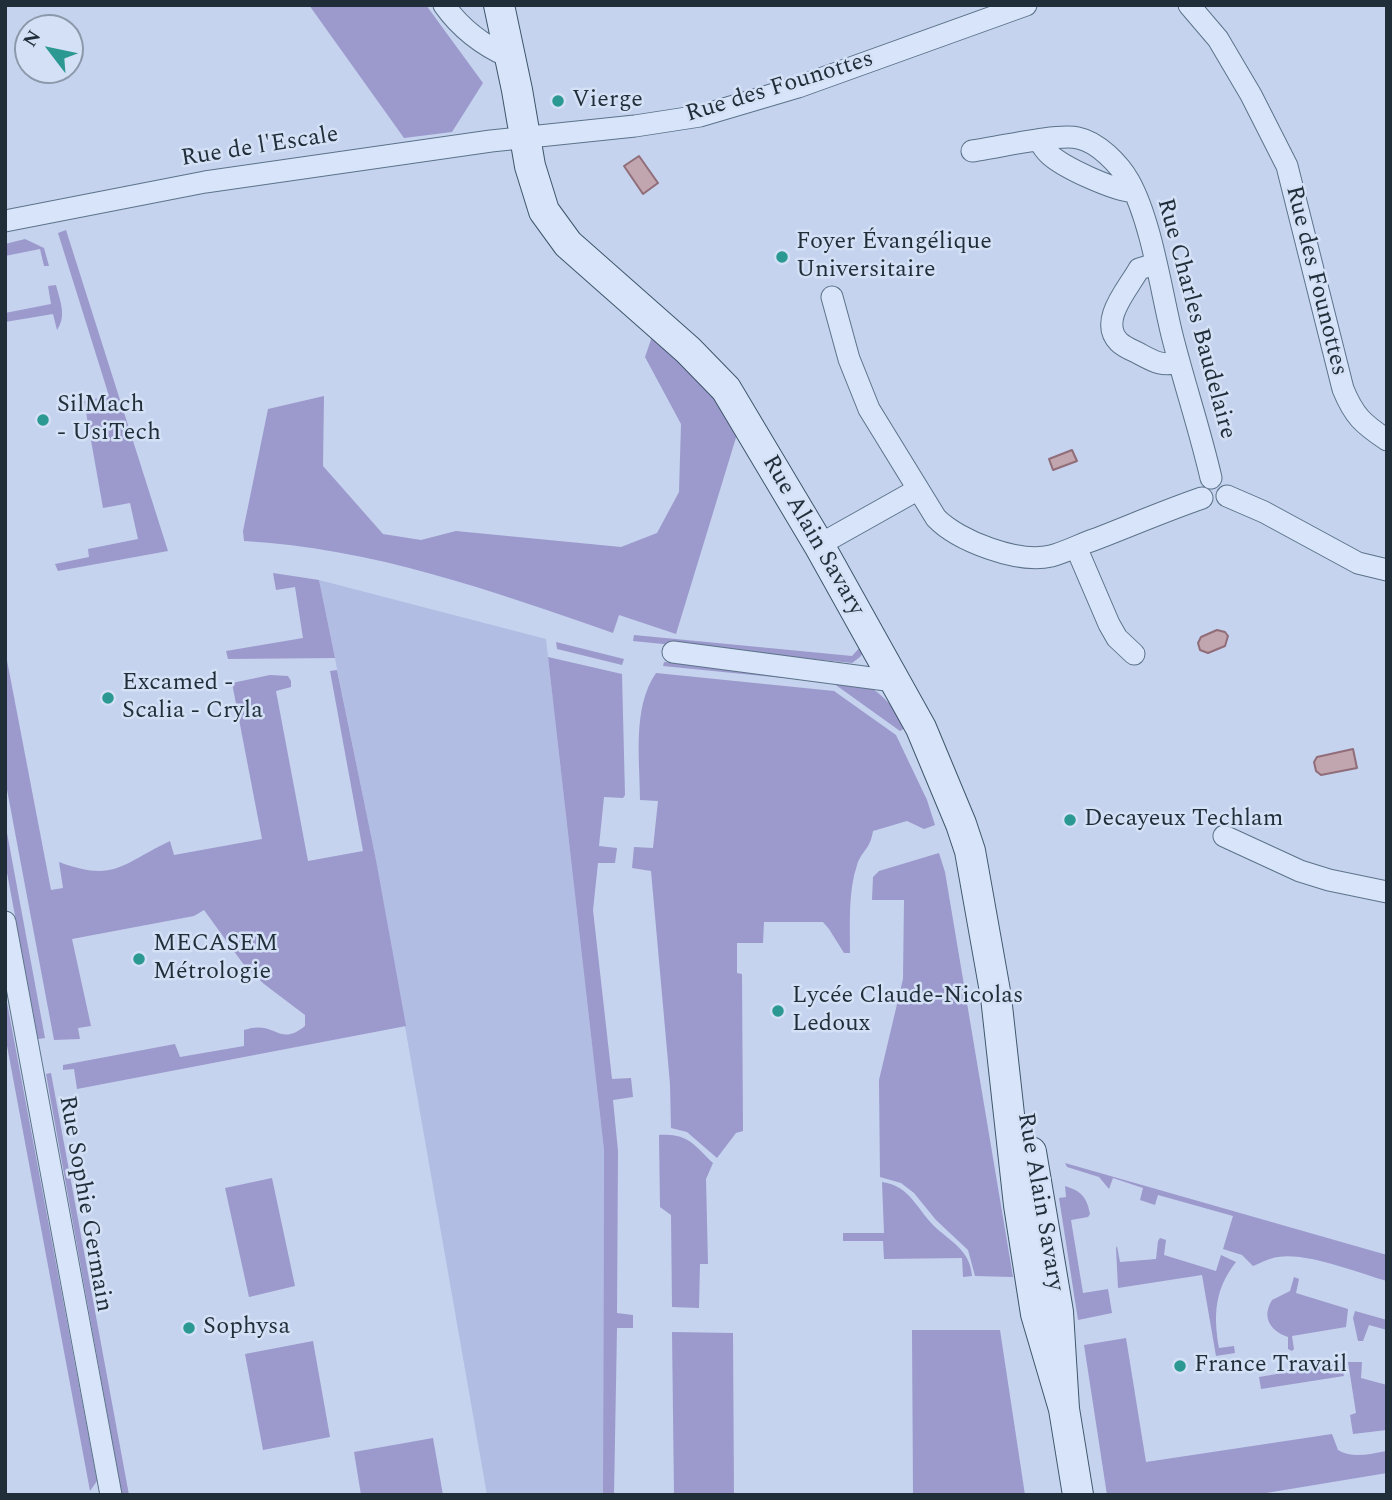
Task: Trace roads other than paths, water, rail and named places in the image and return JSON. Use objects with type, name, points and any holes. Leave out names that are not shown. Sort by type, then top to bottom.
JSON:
[{"type":"street","points":[[499,5],[524,137]]},
{"type":"street","name":"Rue des Founottes","points":[[524,137],[635,126],[700,116],[798,87],[1026,5]]},
{"type":"street","name":"Rue des Founottes","points":[[1189,5],[1218,39],[1251,95],[1287,166],[1343,390],[1350,408],[1361,422],[1387,440]]},
{"type":"street","points":[[449,11],[480,42],[509,57]]},
{"type":"street","name":"Rue de l'Escale","points":[[5,221],[205,181],[524,137]]},
{"type":"street","name":"Rue Alain Savary","points":[[524,137],[544,211],[568,244],[688,350],[726,389],[819,545],[921,728],[970,851],[996,997],[1018,1205],[1036,1314],[1064,1409],[1078,1495]]},
{"type":"street","name":"Rue Charles Baudelaire","points":[[972,151],[1078,138],[1098,148],[1117,164],[1133,192],[1143,218],[1179,362],[1206,488]]},
{"type":"street","points":[[1039,141],[1050,155],[1092,178],[1118,190],[1133,192]]},
{"type":"street","points":[[1155,264],[1139,269],[1111,317],[1111,331],[1120,343],[1155,363],[1165,366],[1179,362]]},
{"type":"street","points":[[832,296],[858,384],[869,409],[917,490],[946,528],[982,546],[1037,558],[1051,556],[1206,488],[1207,503],[1215,505],[1223,502],[1227,496],[1264,512],[1358,563],[1386,571]]},
{"type":"street","points":[[819,545],[917,490]]},
{"type":"street","points":[[1076,547],[1109,624],[1117,638],[1134,654]]},
{"type":"street","points":[[673,652],[894,681]]},
{"type":"street","points":[[1224,836],[1300,871],[1387,892]]},
{"type":"street","name":"Rue Sophie Germain","points":[[5,922],[111,1495]]},
{"type":"place","name":"Vierge","points":[[558,101]]},
{"type":"place","name":"Foyer Évangélique Universitaire","points":[[782,257]]},
{"type":"place","name":"SilMach - UsiTech","points":[[43,420]]},
{"type":"place","name":"Excamed - Scalia - Cryla","points":[[108,698]]},
{"type":"place","name":"Decayeux Techlam","points":[[1070,820]]},
{"type":"place","name":"MECASEM Métrologie","points":[[139,959]]},
{"type":"place","name":"Lycée Claude-Nicolas Ledoux","points":[[778,1011]]},
{"type":"place","name":"Sophysa","points":[[189,1328]]},
{"type":"place","name":"France Travail","points":[[1180,1366]]}]
